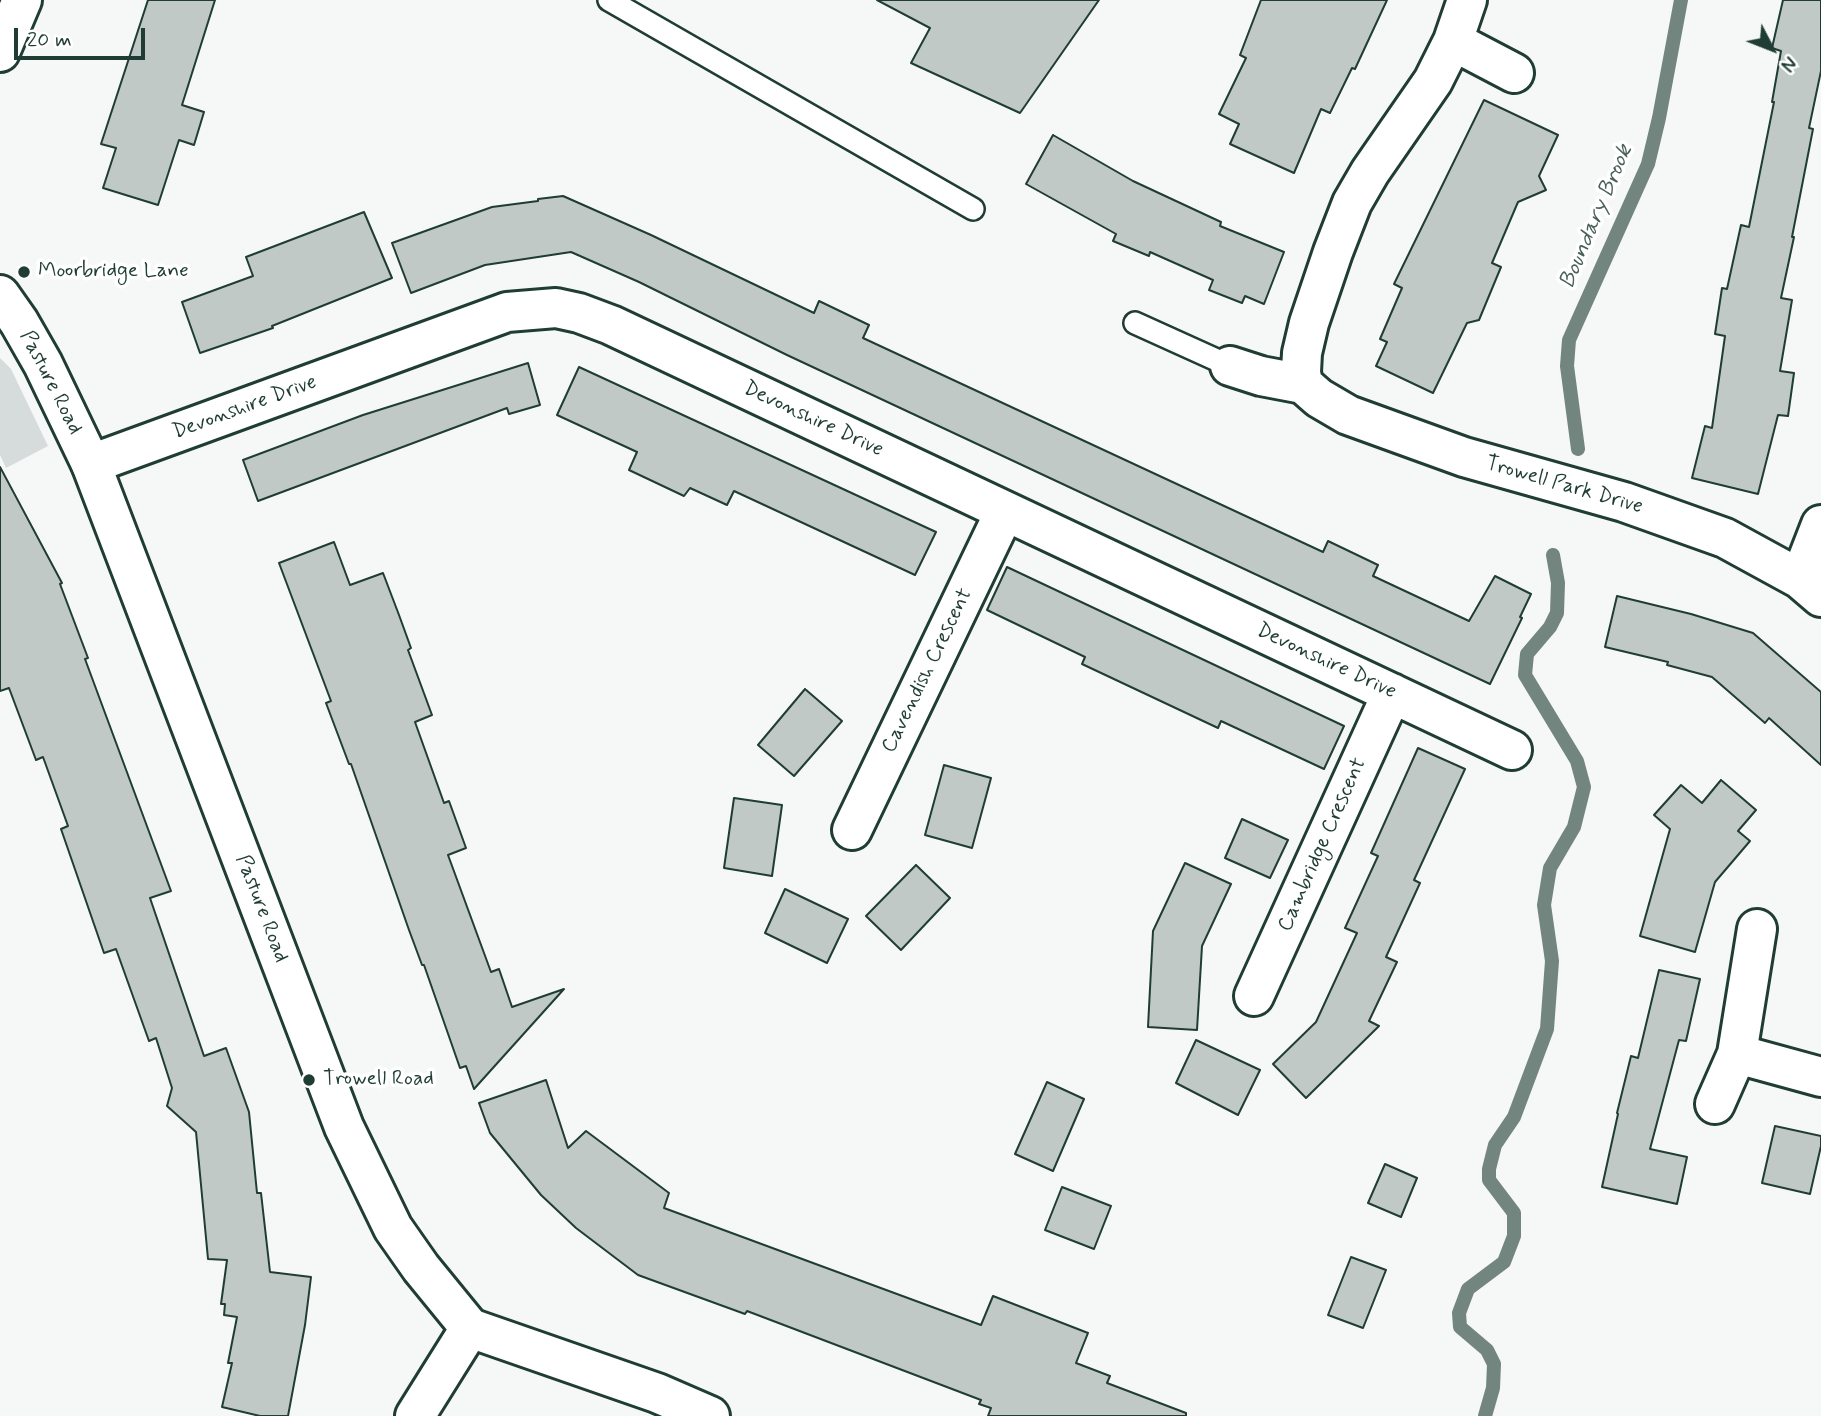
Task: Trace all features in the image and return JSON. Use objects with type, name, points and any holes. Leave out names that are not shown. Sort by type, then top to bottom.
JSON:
[{"type":"street","points":[[0,52],[22,0]]},
{"type":"street","points":[[1303,384],[1302,353],[1309,323],[1352,203],[1370,172],[1433,81],[1453,41],[1466,0]]},
{"type":"street","points":[[1453,41],[1514,73]]},
{"type":"street","name":"Pasture Road","points":[[0,295],[43,364],[91,464],[344,1127],[393,1228],[421,1268],[470,1328]]},
{"type":"street","name":"Devonshire Drive","points":[[91,464],[508,312],[556,308],[611,325],[1513,750]]},
{"type":"street","name":"Trowell Park Drive","points":[[1230,366],[1261,376],[1303,384],[1348,415],[1464,457],[1624,502],[1725,538],[1811,588]]},
{"type":"street","name":"Cavendish Crescent","points":[[852,830],[1005,511]]},
{"type":"street","points":[[1811,588],[1821,525]]},
{"type":"street","name":"Cambridge Crescent","points":[[1254,996],[1392,693]]},
{"type":"street","points":[[1715,1104],[1737,1054],[1757,929]]},
{"type":"street","points":[[1737,1054],[1821,1077]]},
{"type":"street","points":[[415,1416],[470,1328],[657,1393],[710,1416]]},
{"type":"lane","points":[[609,0],[973,209]]},
{"type":"lane","name":"Trowell Park Drive","points":[[1135,323],[1230,366]]},
{"type":"shaded area","points":[[0,358],[11,369],[48,446],[6,468],[0,455]]},
{"type":"building","points":[[148,0],[215,0],[182,105],[204,112],[194,145],[179,140],[158,205],[103,188],[116,148],[101,144]]},
{"type":"building","points":[[877,0],[1099,0],[1020,113],[911,63],[930,28]]},
{"type":"building","points":[[1261,0],[1387,0],[1355,69],[1352,68],[1330,113],[1321,109],[1294,173],[1230,144],[1239,124],[1219,114],[1246,58],[1240,55]]},
{"type":"building","points":[[1783,0],[1821,0],[1821,71],[1809,128],[1813,129],[1794,237],[1781,298],[1792,300],[1780,371],[1794,373],[1788,416],[1778,415],[1758,494],[1692,478],[1705,426],[1712,428],[1725,336],[1715,334],[1722,288],[1727,289],[1741,225],[1749,227],[1774,102],[1781,51],[1772,48]]},
{"type":"building","points":[[1484,100],[1558,135],[1539,176],[1546,190],[1518,202],[1492,263],[1501,267],[1479,320],[1467,323],[1433,393],[1376,366],[1387,342],[1380,339],[1402,288],[1394,284]]},
{"type":"building","points":[[1053,135],[1133,181],[1221,222],[1220,226],[1284,252],[1264,304],[1245,296],[1242,303],[1209,290],[1213,280],[1150,252],[1149,256],[1113,241],[1116,234],[1026,184]]},
{"type":"building","points":[[563,196],[814,313],[819,301],[869,325],[863,338],[1323,552],[1328,541],[1378,565],[1373,576],[1469,621],[1495,576],[1531,594],[1520,617],[1522,618],[1490,684],[571,252],[485,265],[411,293],[392,243],[492,207]]},
{"type":"building","points":[[364,212],[392,278],[272,326],[273,328],[200,353],[182,302],[253,276],[246,257]]},
{"type":"building","points":[[528,363],[540,405],[509,414],[507,408],[258,501],[243,460],[363,415]]},
{"type":"building","points":[[579,367],[936,532],[915,575],[734,491],[727,505],[690,488],[684,496],[629,470],[637,452],[557,415]]},
{"type":"building","points":[[0,467],[62,583],[60,584],[88,658],[85,659],[171,891],[150,898],[204,1056],[226,1048],[249,1112],[257,1193],[261,1193],[270,1272],[311,1277],[288,1416],[260,1416],[222,1407],[232,1363],[228,1363],[237,1317],[224,1315],[225,1304],[221,1304],[227,1260],[208,1259],[196,1132],[167,1106],[172,1088],[156,1038],[149,1041],[116,949],[104,953],[61,829],[68,826],[43,757],[36,760],[9,688],[0,691]]},
{"type":"building","points":[[334,542],[350,585],[383,573],[399,615],[411,648],[408,650],[432,715],[415,722],[444,803],[449,801],[466,848],[448,855],[491,972],[499,969],[512,1007],[564,989],[474,1089],[466,1066],[460,1068],[351,764],[326,703],[331,701],[279,563]]},
{"type":"building","points":[[1007,567],[1344,726],[1324,769],[1221,721],[1218,728],[1082,664],[1085,657],[987,610]]},
{"type":"building","points":[[1617,596],[1753,633],[1821,692],[1821,765],[1769,718],[1765,723],[1712,677],[1667,665],[1668,662],[1605,647]]},
{"type":"building","points":[[805,689],[842,721],[794,776],[758,745]]},
{"type":"building","points":[[1418,748],[1465,769],[1414,880],[1420,883],[1386,957],[1397,962],[1369,1021],[1379,1026],[1306,1098],[1273,1064],[1316,1022],[1357,933],[1345,928],[1378,856],[1371,853]]},
{"type":"building","points":[[944,765],[991,778],[972,848],[925,835]]},
{"type":"building","points":[[1721,780],[1756,810],[1738,831],[1750,841],[1715,882],[1695,952],[1640,936],[1670,829],[1654,815],[1681,785],[1702,803]]},
{"type":"building","points":[[734,798],[782,805],[772,876],[724,868]]},
{"type":"building","points":[[1242,819],[1288,840],[1270,878],[1225,858]]},
{"type":"building","points":[[1185,863],[1231,884],[1202,946],[1197,1030],[1148,1027],[1153,931]]},
{"type":"building","points":[[916,865],[950,898],[901,950],[866,916]]},
{"type":"building","points":[[785,889],[848,919],[827,963],[765,933]]},
{"type":"building","points":[[1659,970],[1700,979],[1686,1041],[1679,1040],[1650,1149],[1687,1157],[1677,1204],[1602,1187],[1631,1056],[1638,1058]]},
{"type":"building","points":[[1196,1040],[1260,1070],[1238,1115],[1176,1083]]},
{"type":"building","points":[[546,1080],[568,1148],[586,1131],[669,1193],[664,1208],[981,1325],[993,1296],[1088,1333],[1076,1363],[1110,1376],[1107,1383],[1186,1413],[1186,1416],[988,1416],[991,1408],[979,1404],[981,1400],[747,1311],[745,1314],[638,1275],[576,1228],[541,1195],[490,1133],[479,1103]]},
{"type":"building","points":[[1047,1082],[1084,1099],[1053,1171],[1015,1154]]},
{"type":"building","points":[[1775,1126],[1821,1136],[1810,1194],[1762,1183]]},
{"type":"building","points":[[1385,1164],[1417,1178],[1401,1217],[1368,1203]]},
{"type":"building","points":[[1062,1187],[1111,1206],[1094,1249],[1045,1230]]},
{"type":"building","points":[[1351,1257],[1386,1270],[1363,1328],[1328,1315]]},
{"type":"waterway","name":"Boundary Brook","points":[[1578,449],[1567,366],[1569,340],[1648,164],[1681,0]]},
{"type":"waterway","name":"Boundary Brook","points":[[1485,1416],[1493,1388],[1494,1364],[1487,1350],[1460,1327],[1459,1313],[1468,1289],[1504,1262],[1514,1236],[1514,1213],[1489,1180],[1489,1169],[1495,1145],[1514,1117],[1547,1029],[1552,961],[1544,905],[1550,868],[1574,827],[1584,787],[1577,761],[1525,675],[1527,654],[1550,627],[1557,613],[1558,583],[1553,555]]},
{"type":"place","name":"Moorbridge Lane","points":[[24,272]]},
{"type":"place","name":"Trowell Road","points":[[309,1080]]}]
